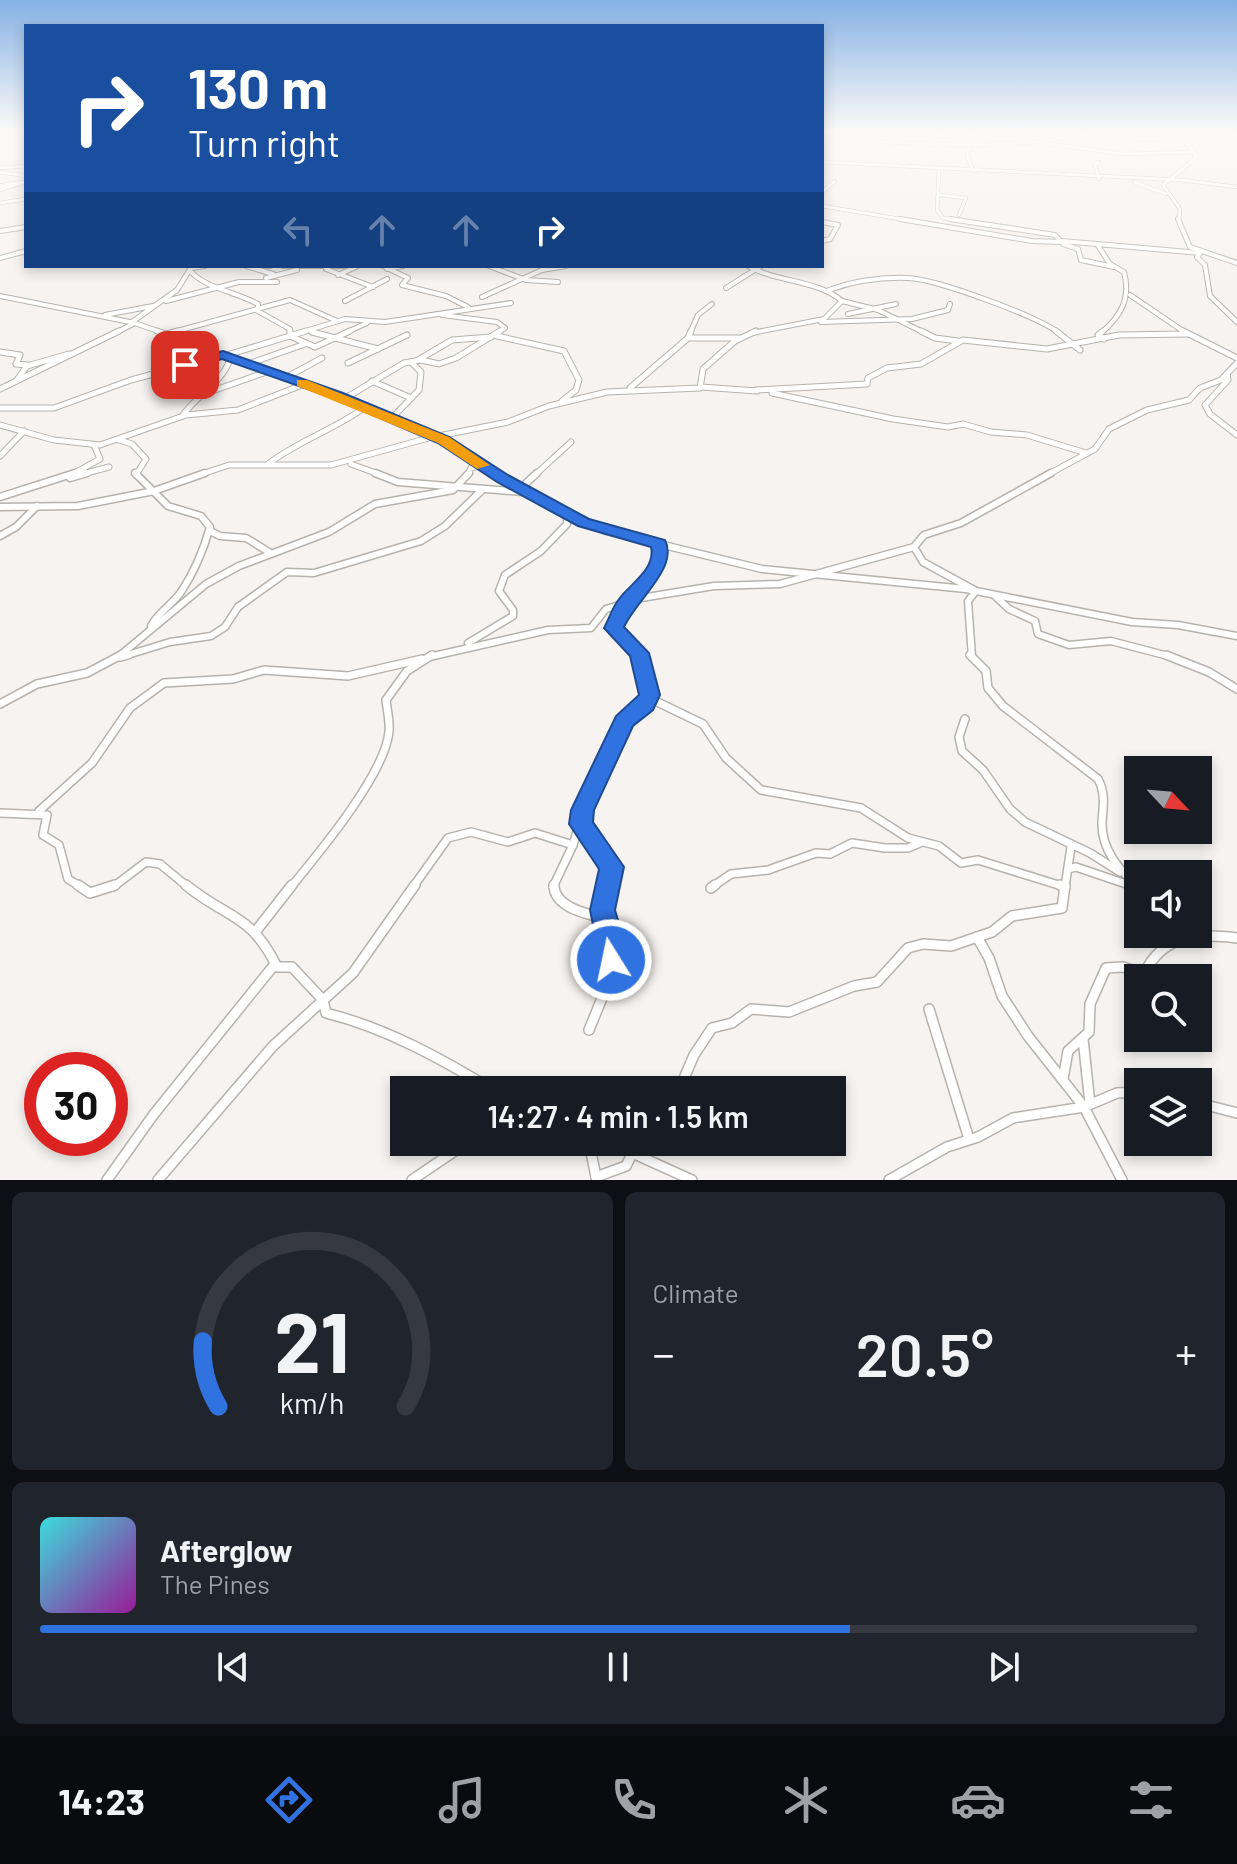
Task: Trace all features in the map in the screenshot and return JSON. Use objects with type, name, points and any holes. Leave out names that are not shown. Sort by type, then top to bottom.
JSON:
[{"type":"street","points":[[940,187],[937,210],[943,218],[1049,234],[1078,249],[1081,260],[1124,272],[1130,295],[1124,308],[1098,335],[1104,339]]},
{"type":"street","points":[[1147,187],[1166,194]]},
{"type":"street","points":[[1164,187],[1181,211],[1178,219],[1189,245],[1200,252]]},
{"type":"street","points":[[940,195],[966,198],[959,215]]},
{"type":"street","points":[[0,203],[24,199]]},
{"type":"street","points":[[824,206],[1032,241],[1200,252],[1237,263]]},
{"type":"street","points":[[824,222],[838,225],[830,239],[824,240]]},
{"type":"street","points":[[0,231],[24,227]]},
{"type":"street","points":[[1097,244],[1114,267]]},
{"type":"street","points":[[0,258],[24,252]]},
{"type":"street","points":[[1200,252],[1197,258],[1205,265],[1210,296],[1237,322]]},
{"type":"street","points":[[251,268],[266,274],[278,274]]},
{"type":"street","points":[[102,315],[301,268]]},
{"type":"street","points":[[324,268],[373,287]]},
{"type":"street","points":[[338,275],[353,268]]},
{"type":"street","points":[[386,268],[408,278],[401,284]]},
{"type":"street","points":[[494,268],[524,279],[558,282]]},
{"type":"street","points":[[534,274],[535,268]]},
{"type":"street","points":[[482,297],[544,268]]},
{"type":"street","points":[[135,323],[132,322],[162,302],[192,269],[201,282],[238,293],[258,304],[256,309]]},
{"type":"street","points":[[726,288],[755,269],[766,276],[829,290],[842,301],[878,310],[935,338],[1034,349],[1119,335],[1187,334]]},
{"type":"street","points":[[829,290],[832,286],[854,281],[911,278],[995,304],[1050,326],[1080,350]]},
{"type":"street","points":[[256,280],[277,282]]},
{"type":"street","points":[[345,301],[386,280],[425,294],[446,296],[468,307]]},
{"type":"street","points":[[491,303],[499,289]]},
{"type":"street","points":[[38,812],[92,763],[130,708],[164,683],[233,679],[264,670],[348,676],[462,647],[553,630],[586,630],[606,609],[627,602],[686,590],[780,584],[914,547],[924,535],[961,523],[1086,453],[1098,445],[1109,429],[1147,410],[1189,400],[1200,388],[1218,382],[1237,361],[1187,334],[1130,295]]},
{"type":"street","points":[[0,296],[135,323],[344,399],[437,437],[523,490],[606,531],[733,563],[814,576],[976,591],[1132,622],[1187,626],[1237,636]]},
{"type":"street","points":[[162,335],[290,300],[337,321],[371,322],[491,303],[511,303]]},
{"type":"street","points":[[701,387],[699,377],[708,363],[743,338],[760,329],[824,319],[842,301]]},
{"type":"street","points":[[630,388],[688,338],[698,315],[712,304]]},
{"type":"street","points":[[848,314],[896,304]]},
{"type":"street","points":[[802,323],[919,317],[948,310],[950,304]]},
{"type":"street","points":[[256,309],[290,329],[290,336]]},
{"type":"street","points":[[414,361],[444,363],[495,337],[505,328],[502,324],[435,314]]},
{"type":"street","points":[[0,408],[54,408],[131,380],[226,357],[337,321]]},
{"type":"street","points":[[290,336],[315,347],[371,322]]},
{"type":"street","points":[[0,389],[135,323]]},
{"type":"street","points":[[308,332],[378,349]]},
{"type":"street","points":[[348,363],[407,335]]},
{"type":"street","points":[[344,399],[372,381],[414,361],[433,347],[454,340],[495,337],[564,351],[579,380],[571,395],[559,403]]},
{"type":"street","points":[[688,338],[743,338]]},
{"type":"street","points":[[0,507],[78,506],[154,491],[225,466],[323,466],[347,462],[481,425],[508,422],[559,403],[630,388],[756,390],[867,384],[868,378],[887,368],[921,364],[962,341]]},
{"type":"street","points":[[247,364],[305,344]]},
{"type":"street","points":[[0,352],[20,355],[16,364],[28,365],[73,353]]},
{"type":"street","points":[[181,417],[197,396],[226,373],[226,357]]},
{"type":"street","points":[[285,378],[322,358]]},
{"type":"street","points":[[391,419],[420,388],[421,374],[414,361]]},
{"type":"street","points":[[17,380],[18,373],[28,365]]},
{"type":"street","points":[[197,396],[269,371]]},
{"type":"street","points":[[1227,374],[1228,380],[1205,405],[1210,414],[1237,435]]},
{"type":"street","points":[[372,381],[411,398]]},
{"type":"street","points":[[0,425],[94,445],[118,440],[181,417],[238,410],[305,384]]},
{"type":"street","points":[[756,390],[893,419],[948,427],[963,424],[991,432],[1027,435],[1086,453]]},
{"type":"street","points":[[266,465],[290,447],[340,425],[364,408]]},
{"type":"street","points":[[0,456],[24,431]]},
{"type":"street","points":[[118,440],[132,444],[146,459],[136,471],[136,478],[168,506],[205,519],[210,531],[198,568],[185,580],[181,592],[158,612],[149,629]]},
{"type":"street","points":[[347,462],[392,481],[482,490],[523,490],[571,442]]},
{"type":"street","points":[[60,481],[100,460],[94,445]]},
{"type":"street","points":[[0,704],[37,684],[87,673],[116,657],[214,579],[269,552],[329,532],[375,504],[458,488],[471,468],[483,465]]},
{"type":"street","points":[[0,497],[109,467]]},
{"type":"street","points":[[116,657],[170,642],[211,636],[225,627],[238,607],[287,572],[314,573],[421,541],[445,526],[482,490]]},
{"type":"street","points":[[0,536],[16,527],[37,506]]},
{"type":"street","points":[[462,647],[513,616],[513,610],[499,591],[505,575],[545,547],[567,524],[567,514]]},
{"type":"street","points":[[210,531],[225,537],[246,538],[269,552]]},
{"type":"street","points":[[649,698],[639,653],[614,628],[627,602],[654,571],[661,556],[659,544]]},
{"type":"street","points":[[914,547],[923,562],[976,591]]},
{"type":"street","points":[[976,591],[968,601],[972,635],[969,654],[986,671],[988,688],[1003,706],[1098,779],[1104,791],[1103,836],[1121,873]]},
{"type":"street","points":[[992,594],[1009,609],[1035,621],[1038,634],[1047,639],[1078,646],[1095,640],[1138,648],[1198,669],[1237,689]]},
{"type":"street","points":[[256,931],[347,817],[383,752],[389,732],[386,700],[397,682],[422,659]]},
{"type":"street","points":[[604,918],[576,911],[556,897],[552,889],[573,845],[583,810],[605,760],[618,741],[624,721],[649,698]]},
{"type":"street","points":[[649,698],[703,724],[726,758],[761,790],[800,800],[822,800],[838,806],[861,808],[920,843],[939,846],[961,863],[978,860],[1065,887]]},
{"type":"street","points":[[965,719],[959,737],[962,751],[983,770],[1002,801],[1025,822],[1071,847],[1090,853],[1124,876]]},
{"type":"street","points":[[0,813],[38,812],[48,816],[43,835],[58,843],[68,879],[80,889],[103,893],[141,865],[155,862],[256,931],[275,964],[281,969],[292,967],[323,1000],[326,1013],[370,1026],[470,1076]]},
{"type":"street","points":[[581,824],[612,867],[604,918],[612,944],[611,976],[589,1030]]},
{"type":"street","points":[[158,1180],[273,1046],[357,968],[365,951],[450,836],[471,832],[501,842],[535,833],[573,845]]},
{"type":"street","points":[[711,888],[731,874],[768,870],[816,853],[830,854],[852,843],[908,848],[920,843]]},
{"type":"street","points":[[685,1076],[694,1055],[712,1028],[736,1024],[749,1009],[762,1007],[779,1014],[789,1012],[854,986],[877,982],[898,955],[908,948],[923,944],[951,946],[992,932],[1012,916],[1062,908],[1071,847]]},
{"type":"street","points":[[1068,869],[1076,867],[1124,883]]},
{"type":"street","points":[[1212,932],[1237,938]]},
{"type":"street","points":[[977,937],[989,958],[1002,996],[1028,1036],[1087,1106],[1122,1180]]},
{"type":"street","points":[[1063,1079],[1066,1054],[1091,1027],[1090,1004],[1106,968],[1123,967],[1144,974],[1152,955],[1159,948]]},
{"type":"street","points":[[107,1180],[154,1114],[275,964]]},
{"type":"street","points":[[929,1009],[969,1139]]},
{"type":"street","points":[[1083,1039],[1087,1106]]},
{"type":"street","points":[[889,1180],[947,1147],[1022,1115],[1087,1106],[1124,1093]]},
{"type":"street","points":[[1212,1107],[1237,1113]]},
{"type":"street","points":[[412,1180],[447,1156]]},
{"type":"street","points":[[592,1156],[596,1178],[626,1166],[633,1156]]},
{"type":"street","points":[[638,1156],[692,1180]]},
{"type":"slow traffic","points":[[302,383],[444,440],[483,465]]},
{"type":"route","points":[[185,365],[223,355],[338,396],[444,440],[502,479],[584,522],[606,531],[659,544],[661,556],[654,571],[625,604],[614,625],[618,636],[641,656],[643,677],[650,695],[645,704],[624,721],[618,741],[605,760],[583,810],[581,824],[612,867],[603,910],[612,944],[611,960]]}]
